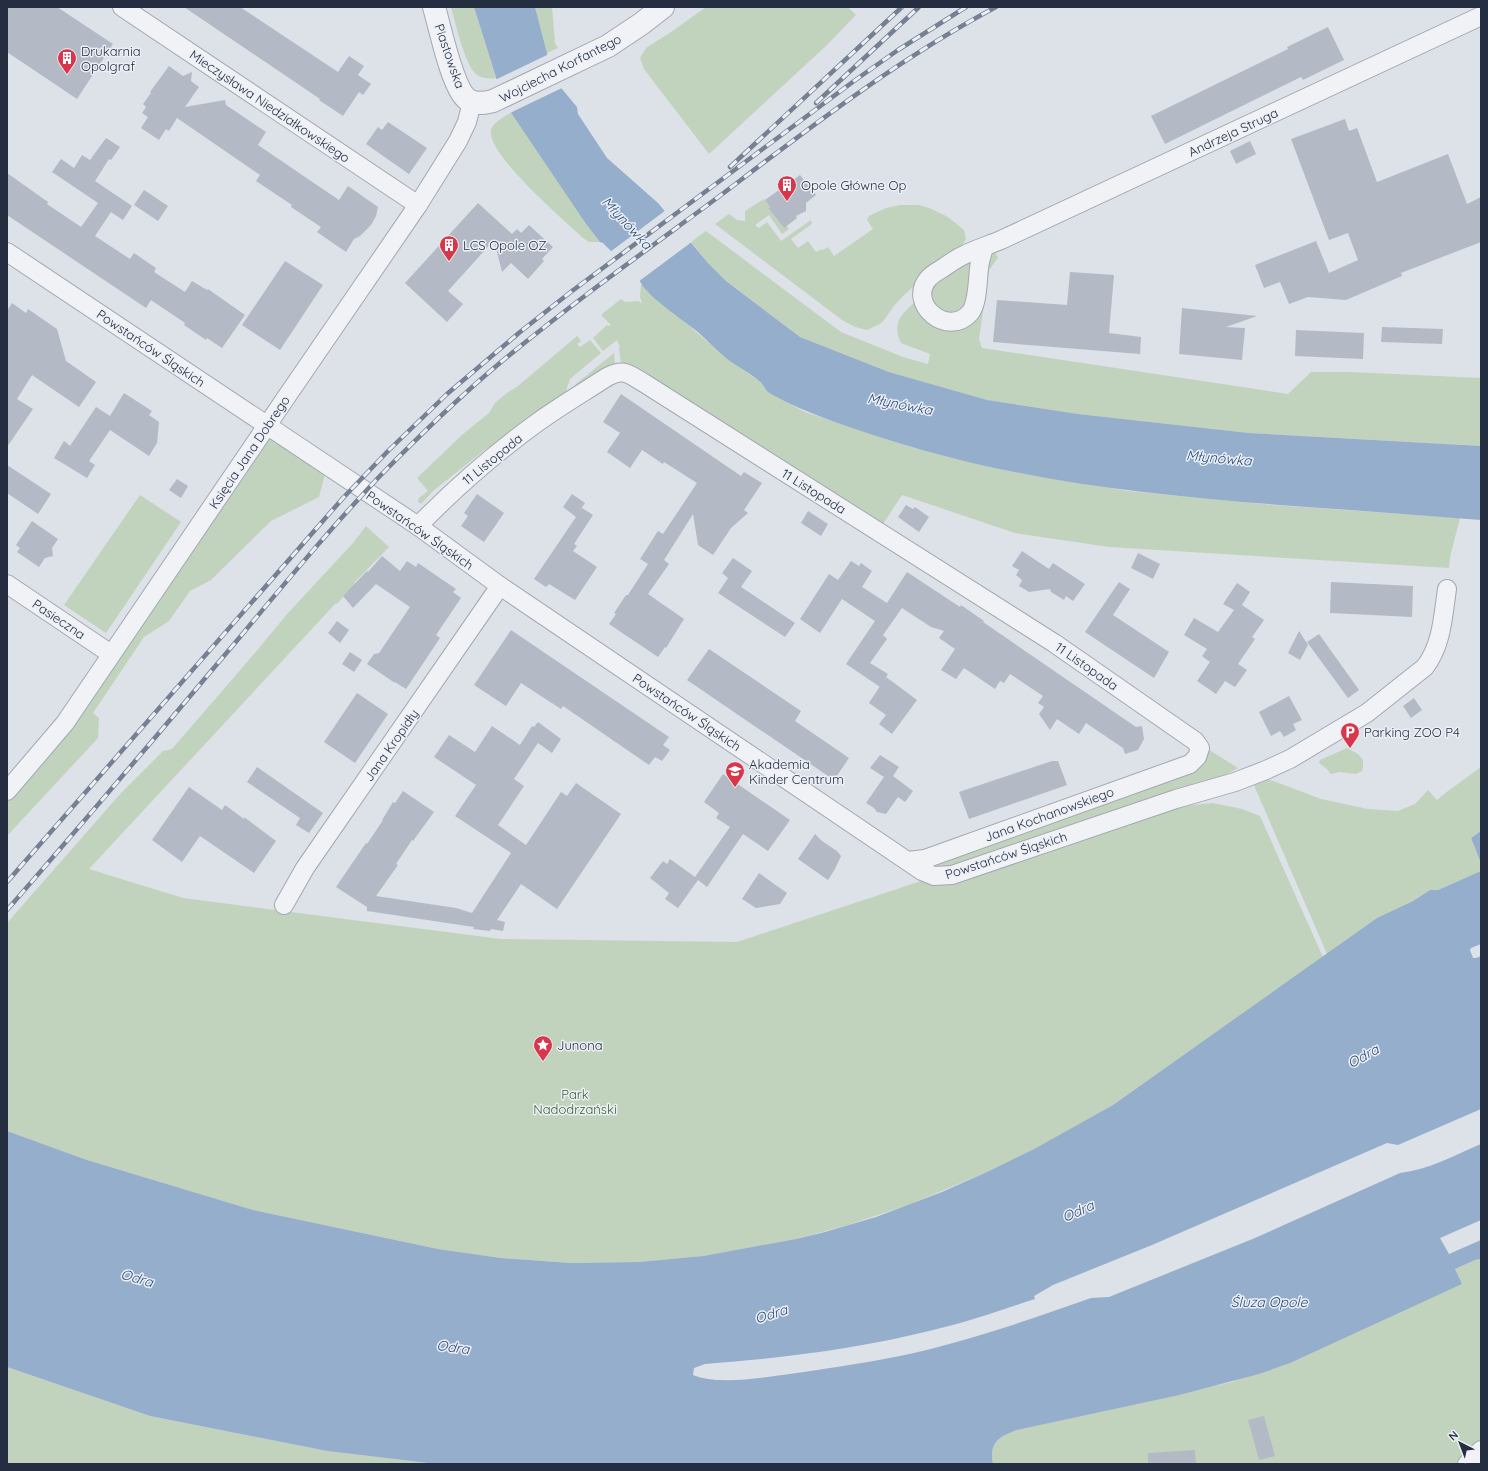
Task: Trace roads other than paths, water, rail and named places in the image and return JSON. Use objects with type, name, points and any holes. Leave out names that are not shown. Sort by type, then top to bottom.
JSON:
[{"type":"street","name":"Mieczysława Niedziałkowskiego","points":[[122,7],[418,205]]},
{"type":"street","name":"Piastowska","points":[[434,7],[457,84],[466,99],[472,102]]},
{"type":"street","name":"Wojciecha Korfantego","points":[[472,102],[483,103],[494,101],[608,46],[663,7]]},
{"type":"street","name":"Andrzeja Struga","points":[[984,247],[1481,16]]},
{"type":"street","name":"Księcia Jana Dobrego","points":[[7,791],[65,723],[418,205],[458,141],[467,122],[472,102]]},
{"type":"street","name":"Powstańców Śląskich","points":[[7,252],[418,526],[500,586],[927,874],[942,877],[952,875],[1176,798],[1235,782],[1290,759],[1367,713],[1425,666],[1432,658],[1437,647],[1447,589]]},
{"type":"street","name":"11 Listopada","points":[[418,526],[454,490],[527,430],[607,377],[616,372],[622,372],[650,387],[908,549],[1067,652],[1195,741],[1200,748],[1197,757],[1190,764]]},
{"type":"street","name":"Pasieczna","points":[[7,584],[111,654]]},
{"type":"street","name":"Jana Kropidły","points":[[284,906],[305,868],[500,586]]},
{"type":"street","name":"Jana Kochanowskiego","points":[[908,861],[925,859],[1190,764]]},
{"type":"street","points":[[1467,1464],[1481,1450]]},
{"type":"water","name":"Młynówka","points":[[474,7],[535,7],[547,53],[548,64],[557,83],[577,107],[578,114],[607,158],[658,203],[707,262],[726,281],[800,337],[889,372],[987,400],[1078,414],[1249,433],[1481,446],[1481,520],[1175,496],[1117,489],[1003,470],[889,440],[814,414],[769,393],[755,378],[726,358],[699,333],[656,300],[642,285],[639,279],[603,243],[600,242],[586,224],[512,114],[499,87]]},
{"type":"water","points":[[1481,831],[1481,863],[1471,838]]},
{"type":"water","points":[[1481,871],[1481,944],[1471,948],[1470,950],[1473,958],[1481,956],[1481,1109],[1398,1145],[1387,1143],[1152,1245],[1053,1285],[1034,1296],[1035,1299],[997,1312],[905,1337],[848,1348],[791,1356],[705,1364],[694,1368],[693,1375],[713,1380],[762,1378],[885,1359],[973,1337],[1091,1298],[1109,1297],[1255,1238],[1400,1173],[1421,1169],[1481,1144],[1481,1220],[1440,1238],[1449,1254],[1481,1240],[1481,1259],[1475,1260],[1455,1269],[1462,1284],[1290,1363],[1259,1374],[1179,1395],[1017,1430],[1005,1435],[996,1442],[992,1451],[993,1464],[437,1464],[327,1451],[150,1416],[7,1367],[7,1131],[87,1160],[253,1210],[438,1249],[501,1258],[571,1263],[639,1262],[703,1256],[796,1239],[876,1217],[942,1192],[1034,1149],[1113,1105],[1377,918],[1413,901],[1430,890],[1438,890]]},
{"type":"railway","points":[[730,167],[902,7]]},
{"type":"railway","points":[[816,103],[919,7]]},
{"type":"railway","points":[[7,882],[343,498],[389,450],[447,394],[520,332],[572,291],[854,81],[898,50],[966,7]]},
{"type":"railway","points":[[7,910],[325,536],[378,478],[453,404],[501,362],[608,278],[818,122],[923,50],[996,7]]},
{"type":"place","name":"Drukarnia Opolgraf","points":[[67,75]]},
{"type":"place","name":"Opole Główne Op","points":[[787,202]]},
{"type":"place","name":"LCS Opole OZ","points":[[449,262]]},
{"type":"place","name":"Parking ZOO P4","points":[[1350,749]]},
{"type":"place","name":"Akademia Kinder Centrum","points":[[735,788]]},
{"type":"place","name":"Junona","points":[[543,1062]]},
{"type":"water label","name":"Odra","points":[[1363,1056]]},
{"type":"water label","name":"Odra","points":[[1078,1211]]},
{"type":"water label","name":"Odra","points":[[137,1278]]},
{"type":"water label","name":"Śluza Opole","points":[[1269,1302]]},
{"type":"water label","name":"Odra","points":[[771,1314]]},
{"type":"water label","name":"Odra","points":[[453,1347]]},
{"type":"park label","name":"Park Nadodrzański","points":[[575,1102]]}]
